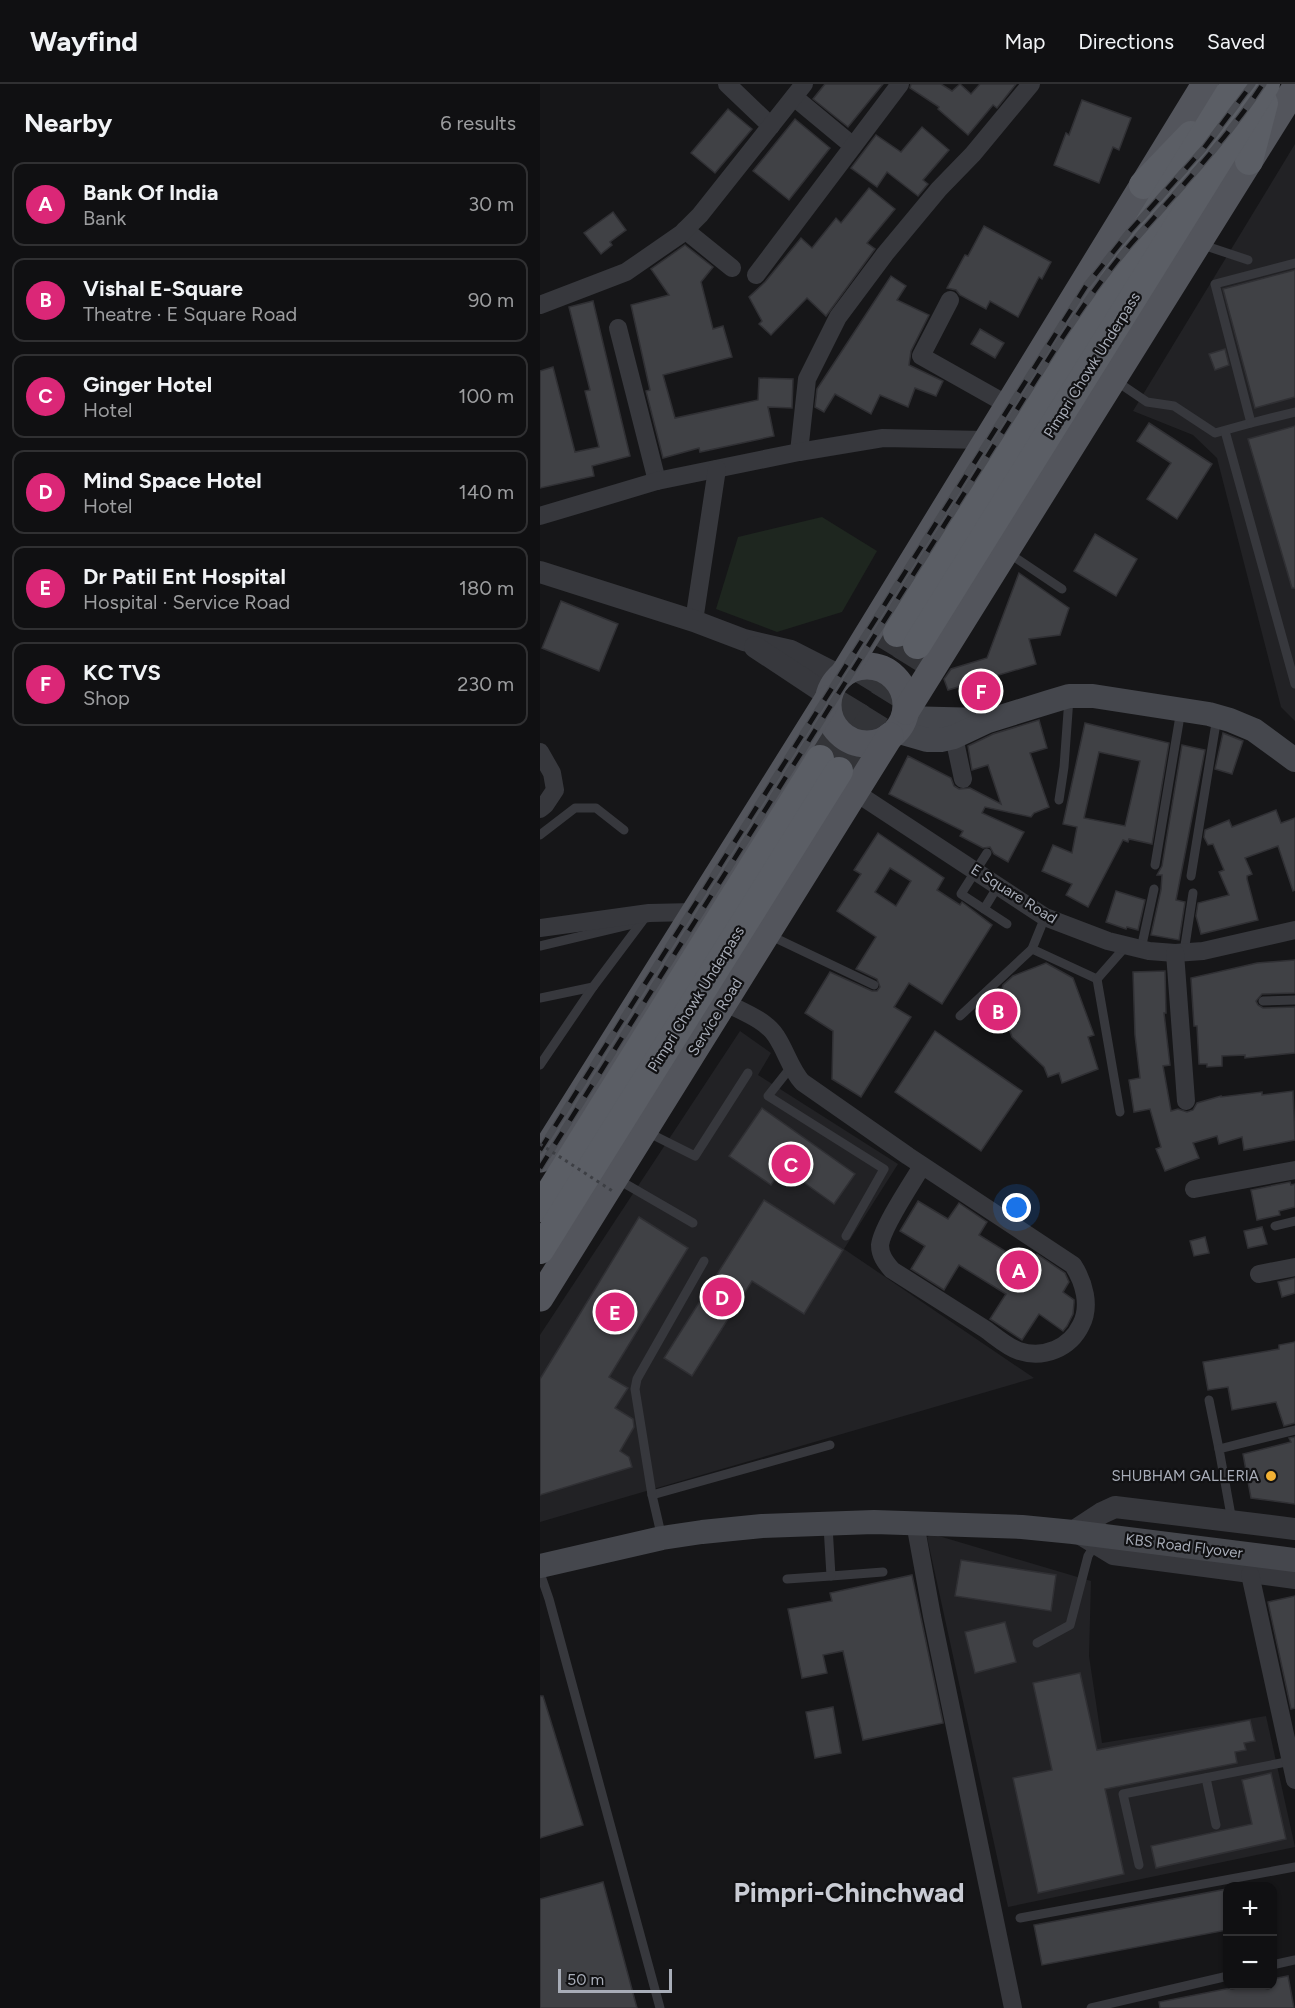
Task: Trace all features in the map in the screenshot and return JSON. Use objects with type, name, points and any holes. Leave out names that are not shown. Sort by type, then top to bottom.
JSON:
[{"type":"highway","points":[[1249,161],[1268,84]]},
{"type":"highway","name":"Pimpri Chowk Underpass","points":[[1222,89],[907,639],[1268,84]]},
{"type":"highway","points":[[1143,185],[1222,89]]},
{"type":"highway","name":"Pimpri Chowk Underpass","points":[[545,1229],[838,774]]},
{"type":"main road","name":"Service Road","points":[[540,1298],[614,1185],[644,1131],[767,934],[838,774],[899,724],[1295,88]]},
{"type":"main road","points":[[540,1158],[835,686],[1143,185]]},
{"type":"main road","points":[[865,665],[887,671],[905,695],[899,724],[884,740],[869,744],[854,742],[847,738],[841,734],[832,721],[828,706],[835,686],[850,669],[865,665]]},
{"type":"main road","points":[[899,724],[927,740],[941,740],[954,737],[988,721],[1070,696],[1093,696],[1217,717],[1254,730],[1295,760]]},
{"type":"main road","points":[[899,724],[988,721]]},
{"type":"main road","name":"KBS Road Flyover","points":[[540,1566],[662,1538],[762,1526],[828,1523],[1022,1527],[1295,1560]]},
{"type":"street","points":[[727,84],[771,126]]},
{"type":"street","points":[[756,275],[900,84]]},
{"type":"street","points":[[799,452],[807,379],[838,317],[885,254],[932,197],[973,154],[1031,84]]},
{"type":"street","points":[[540,305],[626,272],[685,230],[799,91],[853,146]]},
{"type":"street","points":[[685,230],[732,268]]},
{"type":"street","points":[[950,300],[921,356],[1008,405]]},
{"type":"street","points":[[618,328],[657,481]]},
{"type":"street","points":[[540,516],[657,481],[799,452],[883,438],[986,440]]},
{"type":"street","points":[[694,621],[717,469]]},
{"type":"street","points":[[540,572],[694,621],[744,640],[791,651],[835,686]]},
{"type":"street","points":[[954,737],[963,779]]},
{"type":"street","points":[[540,752],[552,773],[555,790],[540,809]]},
{"type":"street","name":"E Square Road","points":[[838,774],[1045,917],[1074,929],[1133,947],[1179,953],[1203,951],[1295,930]]},
{"type":"street","points":[[540,928],[694,912]]},
{"type":"street","points":[[1179,953],[1186,1101]]},
{"type":"street","points":[[724,1002],[769,1028],[776,1035],[791,1067],[802,1082],[922,1166],[1073,1265],[1081,1278],[1086,1305],[1085,1318],[1070,1341],[1057,1350],[1043,1354],[1018,1351],[892,1270],[886,1263],[881,1254],[880,1244],[922,1166]]},
{"type":"street","points":[[1194,1190],[1295,1170]]},
{"type":"street","points":[[1259,1274],[1295,1267]]},
{"type":"street","points":[[1295,1529],[1115,1507],[1073,1532],[1113,1556],[1295,1580]]},
{"type":"street","points":[[915,1523],[1013,2008]]},
{"type":"street","points":[[1250,1574],[1295,1780]]},
{"type":"lane","points":[[1198,243],[1248,260]]},
{"type":"lane","points":[[1251,423],[1215,284],[1295,263]]},
{"type":"lane","points":[[1113,379],[1147,402],[1174,406],[1215,433],[1295,412]]},
{"type":"lane","points":[[1225,431],[1295,684]]},
{"type":"lane","points":[[1005,551],[1062,590]]},
{"type":"lane","points":[[1059,800],[1070,696]]},
{"type":"lane","points":[[1155,866],[1180,710]]},
{"type":"lane","points":[[1191,876],[1217,717]]},
{"type":"lane","points":[[540,835],[575,808],[596,808],[624,830]]},
{"type":"lane","points":[[987,853],[961,894],[1007,924]]},
{"type":"lane","points":[[984,909],[998,886]]},
{"type":"lane","points":[[1097,979],[1133,947],[1154,889]]},
{"type":"lane","points":[[1179,953],[1193,893]]},
{"type":"lane","points":[[960,1016],[1032,949],[1045,917]]},
{"type":"lane","points":[[540,946],[645,918]]},
{"type":"lane","points":[[540,1065],[593,987],[645,918]]},
{"type":"lane","points":[[767,934],[874,985]]},
{"type":"lane","points":[[1032,949],[1097,979]]},
{"type":"lane","points":[[1097,979],[1120,1112]]},
{"type":"lane","points":[[540,998],[593,987]]},
{"type":"lane","points":[[1263,1001],[1295,1000]]},
{"type":"lane","points":[[791,1067],[768,1096],[884,1169],[846,1236]]},
{"type":"lane","points":[[644,1131],[692,1160],[748,1073]]},
{"type":"lane","points":[[614,1185],[693,1223]]},
{"type":"lane","points":[[1275,1226],[1295,1221]]},
{"type":"lane","points":[[662,1538],[652,1495],[636,1399],[637,1378],[704,1261]]},
{"type":"lane","points":[[1209,1400],[1232,1521]]},
{"type":"lane","points":[[1219,1449],[1295,1430]]},
{"type":"lane","points":[[652,1495],[830,1445]]},
{"type":"lane","points":[[828,1523],[831,1576]]},
{"type":"lane","points":[[1037,1643],[1070,1625],[1088,1556],[1094,1546]]},
{"type":"lane","points":[[787,1579],[883,1572]]},
{"type":"lane","points":[[540,1573],[660,2008]]},
{"type":"lane","points":[[1139,1865],[1123,1794],[1291,1761]]},
{"type":"lane","points":[[1206,1778],[1216,1825]]},
{"type":"lane","points":[[1020,1918],[1295,1866]]},
{"type":"lane","points":[[1277,1964],[1295,1960]]},
{"type":"lane","points":[[1091,2008],[1223,1977]]},
{"type":"path","points":[[540,1144],[614,1185]]},
{"type":"shaded area","points":[[1295,144],[1295,721],[1281,707],[1217,458],[1193,435],[1133,411]]},
{"type":"shaded area","points":[[822,517],[877,551],[842,612],[777,632],[716,609],[738,537]]},
{"type":"shaded area","points":[[740,1031],[771,1053],[758,1075],[898,1164],[844,1249],[1034,1378],[540,1522],[540,1335]]},
{"type":"shaded area","points":[[932,1534],[1091,1581],[1089,1656],[1102,1743],[1266,1716],[1295,1847],[1008,1907],[927,1537]]},
{"type":"building","points":[[825,84],[883,84],[848,127],[813,99]]},
{"type":"building","points":[[911,84],[941,84],[952,91],[960,84],[971,94],[980,84],[1016,84],[997,108],[993,105],[968,135],[938,109],[939,107],[910,88]]},
{"type":"building","points":[[1082,100],[1131,118],[1119,150],[1113,147],[1099,183],[1054,165],[1066,133],[1069,135]]},
{"type":"building","points":[[728,109],[752,129],[715,173],[691,153]]},
{"type":"building","points":[[795,119],[830,148],[789,200],[753,171]]},
{"type":"building","points":[[922,127],[949,150],[923,180],[928,184],[918,196],[887,172],[877,187],[851,168],[876,135],[901,152]]},
{"type":"building","points":[[869,188],[895,209],[867,243],[875,249],[826,316],[807,298],[771,335],[759,324],[762,321],[749,297],[765,282],[801,238],[812,248],[836,218],[841,223]]},
{"type":"building","points":[[613,212],[626,230],[610,242],[612,245],[601,254],[584,233]]},
{"type":"building","points":[[984,226],[1051,262],[1042,279],[1039,277],[1018,317],[990,301],[986,309],[960,295],[956,290],[947,288]]},
{"type":"building","points":[[685,245],[713,267],[701,282],[713,329],[723,326],[732,357],[663,375],[675,418],[758,400],[759,378],[793,379],[792,408],[768,407],[774,436],[700,452],[699,448],[663,458],[646,391],[650,390],[631,305],[669,295],[651,269]]},
{"type":"building","points":[[1295,270],[1295,397],[1255,408],[1223,289]]},
{"type":"building","points":[[891,276],[906,286],[897,300],[929,315],[911,351],[909,365],[943,381],[936,396],[915,388],[908,407],[880,395],[871,414],[835,394],[824,412],[815,407],[817,389]]},
{"type":"building","points":[[593,301],[630,456],[592,466],[594,476],[540,488],[540,371],[553,367],[575,452],[599,447],[585,391],[590,390],[569,307]]},
{"type":"building","points":[[980,329],[1004,343],[995,358],[971,344]]},
{"type":"building","points":[[1225,349],[1229,365],[1215,370],[1209,354]]},
{"type":"building","points":[[1149,423],[1212,464],[1177,519],[1147,499],[1171,463],[1137,441]]},
{"type":"building","points":[[1295,426],[1295,588],[1292,588],[1248,439]]},
{"type":"building","points":[[1095,534],[1137,559],[1116,596],[1074,571]]},
{"type":"building","points":[[1019,573],[1069,608],[1060,635],[1029,639],[1036,664],[948,690],[944,679],[951,669],[987,658]]},
{"type":"building","points":[[561,601],[618,624],[599,671],[542,648]]},
{"type":"building","points":[[1039,720],[1047,748],[1030,753],[1049,807],[1034,813],[1031,817],[985,807],[982,813],[1024,832],[1008,862],[994,854],[990,847],[983,848],[960,836],[963,831],[889,794],[908,756],[951,778],[954,786],[959,789],[970,788],[1001,804],[988,765],[972,770],[968,746],[993,734]]},
{"type":"building","points":[[1085,723],[1169,743],[1152,844],[1129,839],[1128,842],[1123,840],[1088,907],[1066,895],[1072,884],[1042,871],[1053,845],[1072,853],[1077,827],[1063,824]],"holes":[[[1099,752],[1140,761],[1125,826],[1084,818]]]},
{"type":"building","points":[[1223,733],[1243,741],[1232,774],[1215,769]]},
{"type":"building","points":[[1182,745],[1205,750],[1176,900],[1185,902],[1179,940],[1151,935],[1161,890],[1162,875],[1157,875],[1162,866]]},
{"type":"building","points":[[1276,810],[1281,823],[1295,818],[1295,890],[1293,891],[1278,846],[1245,858],[1252,874],[1247,876],[1247,879],[1258,920],[1201,934],[1196,916],[1198,903],[1229,895],[1219,872],[1224,870],[1213,844],[1208,845],[1204,837],[1205,830],[1229,820],[1232,827]]},
{"type":"building","points":[[878,833],[944,878],[937,890],[960,905],[962,902],[992,925],[942,1004],[909,983],[894,1007],[911,1017],[861,1097],[832,1079],[833,1031],[805,1013],[830,972],[872,991],[877,991],[880,987],[877,979],[856,969],[876,937],[837,911],[861,874],[854,870]],"holes":[[[890,868],[911,881],[896,906],[875,892]]]},
{"type":"building","points":[[1116,891],[1145,900],[1138,930],[1127,927],[1126,929],[1106,922]]},
{"type":"building","points":[[1295,960],[1295,993],[1262,994],[1256,1001],[1263,1008],[1295,1007],[1295,1053],[1245,1058],[1245,1055],[1222,1056],[1222,1066],[1207,1067],[1207,1064],[1199,1064],[1191,978],[1257,963]]},
{"type":"building","points":[[1046,963],[1073,978],[1094,1035],[1088,1037],[1098,1069],[1062,1083],[1059,1073],[1048,1077],[1044,1067],[1012,1037],[999,1000],[1003,985],[1013,976]]},
{"type":"building","points":[[1165,971],[1166,1013],[1164,1013],[1170,1065],[1163,1066],[1171,1111],[1178,1109],[1187,1112],[1193,1110],[1197,1103],[1221,1096],[1262,1092],[1262,1095],[1293,1091],[1295,1140],[1244,1150],[1242,1137],[1219,1144],[1217,1136],[1193,1143],[1199,1158],[1165,1171],[1156,1149],[1161,1147],[1150,1109],[1134,1112],[1129,1080],[1140,1078],[1135,1035],[1133,972]]},
{"type":"building","points":[[935,1031],[1022,1091],[981,1151],[895,1092]]},
{"type":"building","points":[[762,1108],[855,1174],[834,1204],[799,1179],[796,1183],[780,1172],[771,1185],[729,1156]]},
{"type":"building","points":[[1290,1182],[1291,1185],[1295,1184],[1295,1207],[1279,1211],[1280,1215],[1257,1220],[1251,1190]]},
{"type":"building","points":[[764,1200],[843,1250],[804,1314],[752,1281],[692,1376],[664,1358]]},
{"type":"building","points":[[918,1201],[948,1219],[959,1203],[987,1222],[979,1235],[1029,1266],[1037,1254],[1065,1273],[1069,1282],[1063,1292],[1074,1300],[1074,1303],[1073,1314],[1063,1331],[1039,1314],[1022,1340],[990,1319],[1006,1294],[959,1265],[944,1290],[911,1269],[925,1246],[900,1231]]},
{"type":"building","points":[[639,1217],[688,1248],[609,1377],[628,1388],[615,1408],[633,1419],[634,1427],[620,1451],[629,1457],[632,1467],[540,1495],[540,1379]]},
{"type":"building","points":[[1262,1227],[1267,1244],[1248,1248],[1244,1231]]},
{"type":"building","points":[[1205,1237],[1209,1253],[1194,1256],[1190,1241]]},
{"type":"building","points":[[1295,1278],[1295,1293],[1282,1297],[1278,1282]]},
{"type":"building","points":[[1295,1342],[1295,1423],[1284,1426],[1276,1402],[1232,1410],[1228,1387],[1208,1390],[1203,1362],[1279,1349],[1279,1345]]},
{"type":"building","name":"SHUBHAM GALLERIA","points":[[1295,1437],[1295,1504],[1251,1498],[1243,1454],[1291,1442],[1289,1438]]},
{"type":"building","points":[[961,1560],[1056,1575],[1051,1611],[955,1596]]},
{"type":"building","points":[[912,1575],[943,1723],[863,1740],[843,1651],[823,1655],[827,1673],[802,1678],[788,1609],[832,1601],[830,1593]]},
{"type":"building","points":[[1295,1596],[1295,1708],[1291,1709],[1268,1602]]},
{"type":"building","points":[[1005,1622],[1016,1662],[975,1673],[965,1632]]},
{"type":"building","points":[[1080,1673],[1097,1750],[1250,1720],[1255,1741],[1244,1743],[1246,1750],[1235,1752],[1237,1763],[1105,1789],[1124,1874],[1038,1893],[1013,1778],[1052,1770],[1033,1683]]},
{"type":"building","points":[[540,1696],[543,1696],[583,1825],[540,1838]]},
{"type":"building","points":[[833,1707],[841,1753],[815,1758],[806,1712]]},
{"type":"building","points":[[1271,1773],[1286,1839],[1156,1868],[1151,1846],[1252,1824],[1242,1780]]},
{"type":"building","points":[[603,1882],[637,2008],[540,2008],[540,1899]]},
{"type":"building","points":[[1223,1890],[1223,1931],[1042,1965],[1034,1925]]},
{"type":"building","points":[[1288,1976],[1294,2008],[1160,2008],[1159,2002],[1223,1990],[1277,1990],[1277,1978]]},
{"type":"tunnel","points":[[820,759],[897,633]]},
{"type":"tunnel","points":[[839,771],[917,645]]},
{"type":"railway","points":[[540,1150],[1086,286],[1129,232],[1204,148],[1252,84]]},
{"type":"railway","points":[[540,1168],[1060,341],[1126,249],[1218,144],[1263,84]]},
{"type":"place","name":"KC TVS","points":[[981,691]]},
{"type":"place","name":"Vishal E-Square","points":[[998,1011]]},
{"type":"place","name":"Ginger Hotel","points":[[791,1164]]},
{"type":"place","name":"Bank Of India","points":[[1019,1270]]},
{"type":"place","name":"Mind Space Hotel","points":[[722,1297]]},
{"type":"place","name":"Dr Patil Ent Hospital","points":[[615,1312]]},
{"type":"place","name":"SHUBHAM GALLERIA","points":[[1271,1476]]},
{"type":"district","name":"Pimpri-Chinchwad","points":[[849,1892]]}]
